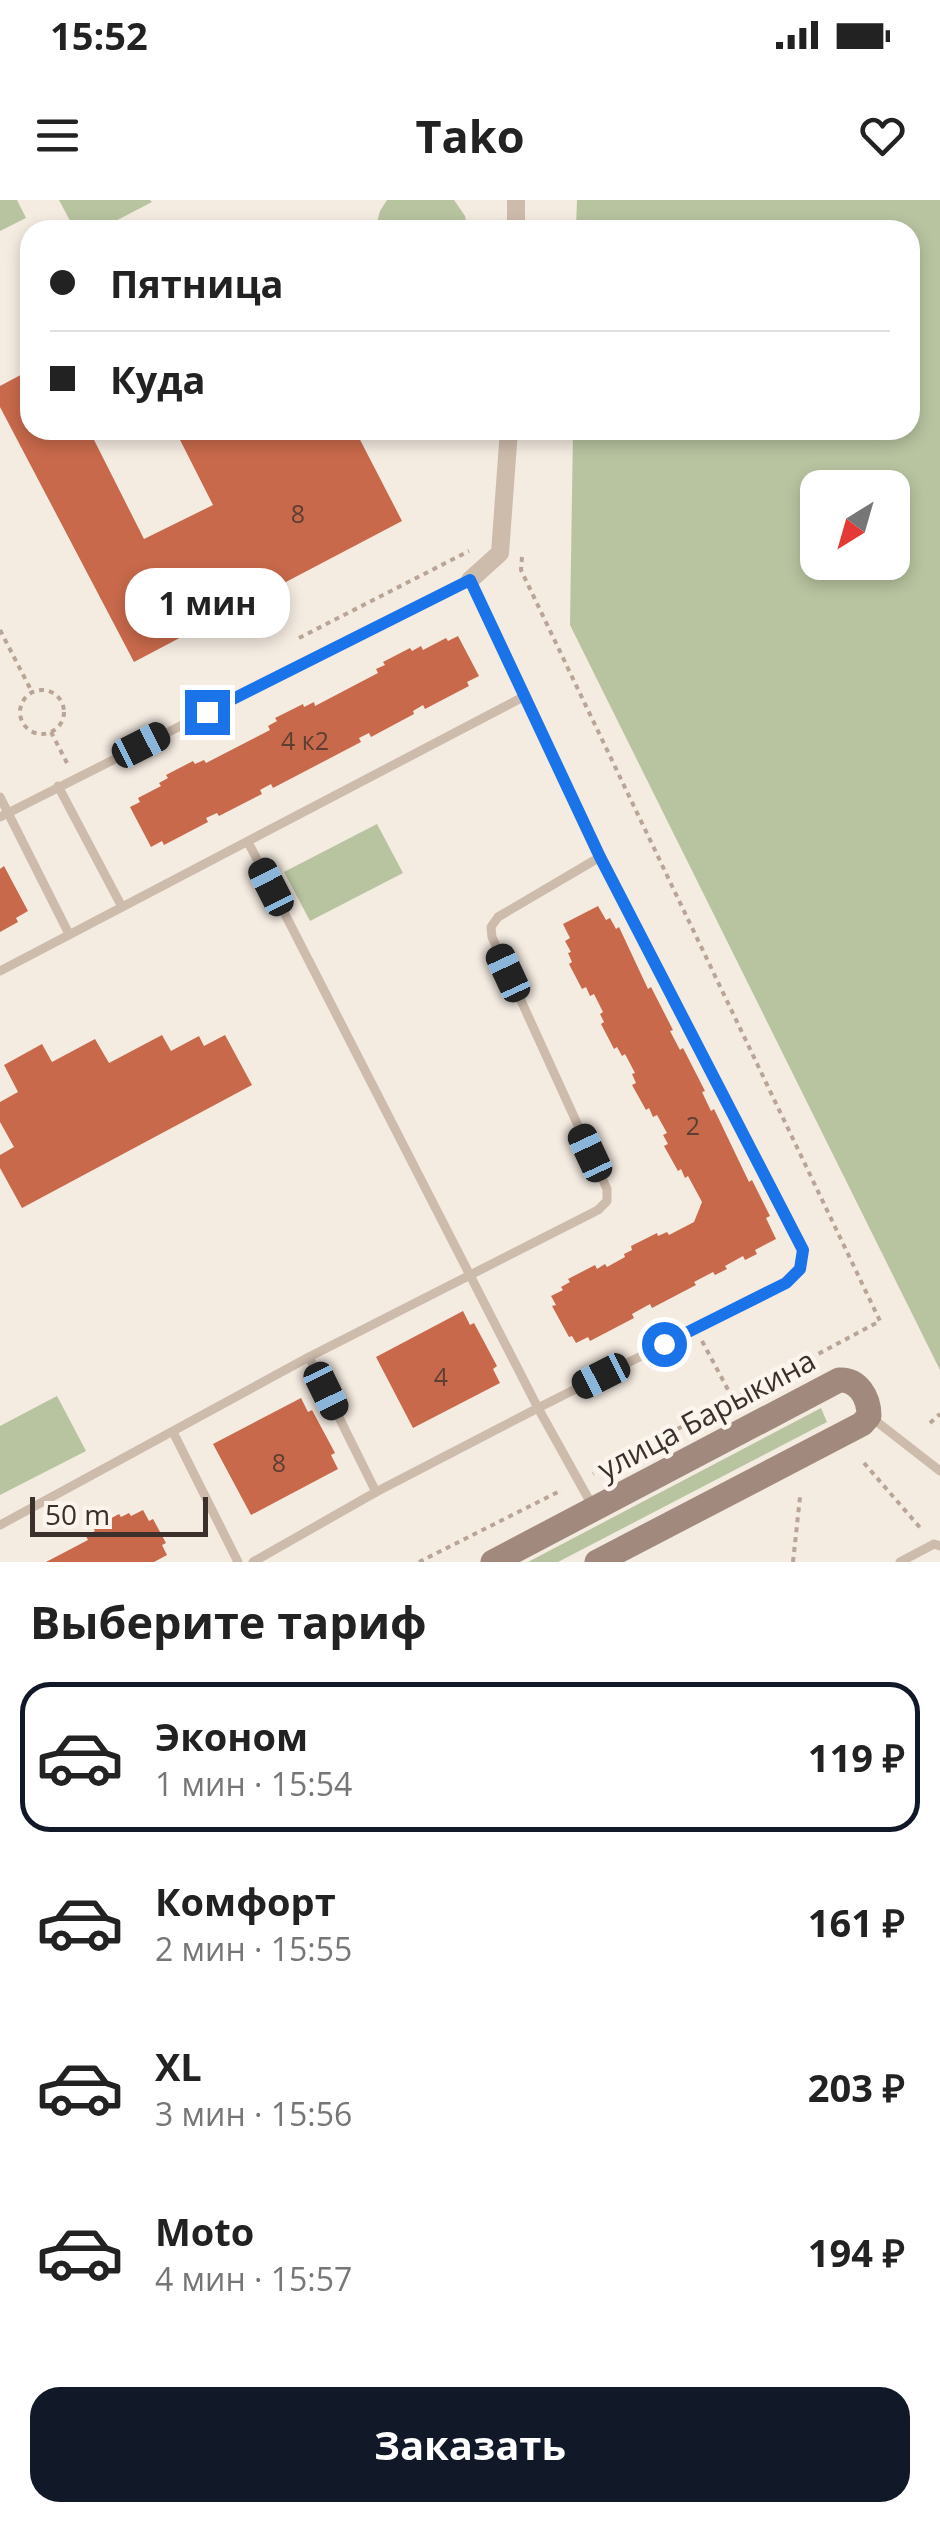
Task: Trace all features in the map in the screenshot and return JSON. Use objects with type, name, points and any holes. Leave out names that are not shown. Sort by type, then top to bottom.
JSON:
[{"type":"street","points":[[470,580],[500,553],[508,440]]},
{"type":"street","name":"улица Барыкина","points":[[492,1562],[839,1380],[857,1384],[870,1406],[870,1416]]},
{"type":"street","points":[[597,1562],[862,1424],[870,1416]]},
{"type":"lane","points":[[4,815],[470,580],[600,857],[803,1250],[800,1269],[786,1283],[376,1492],[254,1562]]},
{"type":"lane","points":[[0,971],[524,696]]},
{"type":"lane","points":[[58,786],[122,906]]},
{"type":"lane","points":[[0,797],[4,815],[69,934]]},
{"type":"lane","points":[[248,842],[538,1408],[594,1508]]},
{"type":"lane","points":[[0,1526],[309,1357],[598,1210],[607,1201],[607,1189],[492,937],[491,927],[498,917],[600,857]]},
{"type":"lane","points":[[309,1357],[376,1492]]},
{"type":"lane","points":[[870,1416],[940,1471]]},
{"type":"lane","points":[[173,1432],[238,1562]]},
{"type":"lane","points":[[900,1562],[937,1545]]},
{"type":"path","points":[[299,638],[468,552]]},
{"type":"path","points":[[420,1562],[880,1320],[522,570]]},
{"type":"path","points":[[0,630],[32,692]]},
{"type":"path","points":[[32,692],[54,693],[63,704],[64,718],[51,732],[35,732],[23,724],[20,709],[32,692]]},
{"type":"path","points":[[51,732],[75,778]]},
{"type":"path","points":[[696,1329],[734,1399]]},
{"type":"path","points":[[930,1422],[940,1414]]},
{"type":"path","points":[[864,1463],[937,1545]]},
{"type":"path","points":[[793,1562],[800,1497]]},
{"type":"green space","points":[[0,200],[17,200],[26,218],[0,231]]},
{"type":"green space","points":[[59,200],[152,202],[117,220],[70,220]]},
{"type":"green space","points":[[387,200],[454,200],[466,220],[378,220]]},
{"type":"green space","points":[[577,200],[940,200],[940,1370],[570,625],[573,440],[920,440],[920,220],[576,220]]},
{"type":"green space","points":[[377,824],[403,873],[310,921],[284,872]]},
{"type":"green space","points":[[57,1396],[86,1451],[0,1495],[0,1426]]},
{"type":"green space","points":[[821,1408],[827,1422],[558,1562],[528,1562]]},
{"type":"building","points":[[20,375],[20,440],[94,440],[144,539],[213,505],[180,440],[360,440],[402,521],[134,662],[0,407],[0,386]]},
{"type":"building","points":[[458,636],[479,676],[467,682],[469,686],[425,709],[423,705],[371,737],[369,733],[359,738],[361,742],[273,788],[271,784],[260,790],[262,794],[219,816],[217,813],[206,818],[208,822],[164,845],[162,841],[151,847],[130,807],[161,786],[159,783],[168,778],[166,775],[193,761],[206,763],[270,730],[268,726],[277,721],[275,718],[303,704],[304,707],[314,702],[315,706],[378,673],[376,669],[385,665],[383,662],[410,648],[412,651],[421,646],[423,650]]},
{"type":"building","points":[[4,866],[28,911],[0,932],[0,869]]},
{"type":"building","points":[[598,906],[606,920],[610,918],[616,929],[619,927],[648,989],[651,987],[673,1030],[670,1031],[705,1091],[702,1092],[711,1111],[714,1109],[749,1182],[752,1180],[770,1216],[766,1218],[776,1239],[755,1250],[757,1254],[745,1260],[743,1256],[725,1266],[727,1269],[715,1275],[713,1272],[652,1308],[650,1304],[632,1314],[634,1318],[590,1341],[588,1337],[576,1343],[552,1306],[556,1305],[551,1296],[563,1290],[561,1287],[570,1282],[568,1279],[595,1265],[597,1269],[605,1264],[607,1267],[625,1257],[631,1246],[657,1233],[669,1235],[694,1222],[702,1202],[688,1176],[685,1178],[681,1169],[678,1171],[664,1146],[668,1144],[663,1135],[667,1133],[657,1115],[653,1117],[649,1108],[646,1110],[632,1085],[636,1083],[632,1074],[635,1073],[625,1054],[622,1056],[617,1047],[614,1049],[601,1024],[603,1012],[594,994],[590,996],[586,987],[582,989],[569,964],[571,952],[565,941],[570,938],[563,924]]},
{"type":"building","points":[[162,1035],[171,1051],[199,1036],[204,1046],[225,1035],[252,1085],[22,1208],[0,1168],[0,1155],[14,1147],[0,1122],[0,1102],[18,1092],[4,1065],[42,1044],[52,1062],[95,1039],[109,1063]]},
{"type":"building","points":[[463,1311],[470,1325],[474,1323],[497,1366],[493,1369],[500,1383],[413,1428],[376,1357]]},
{"type":"building","points":[[301,1398],[308,1412],[312,1410],[335,1453],[331,1455],[338,1469],[251,1515],[213,1444]]},
{"type":"building","points":[[143,1510],[149,1521],[153,1519],[166,1543],[162,1545],[167,1555],[154,1562],[46,1562],[88,1540],[86,1536],[95,1531],[93,1528],[119,1514],[131,1516]]},
{"type":"route","points":[[207,712],[470,580],[600,857],[803,1250],[800,1269],[786,1283],[664,1344]]}]
